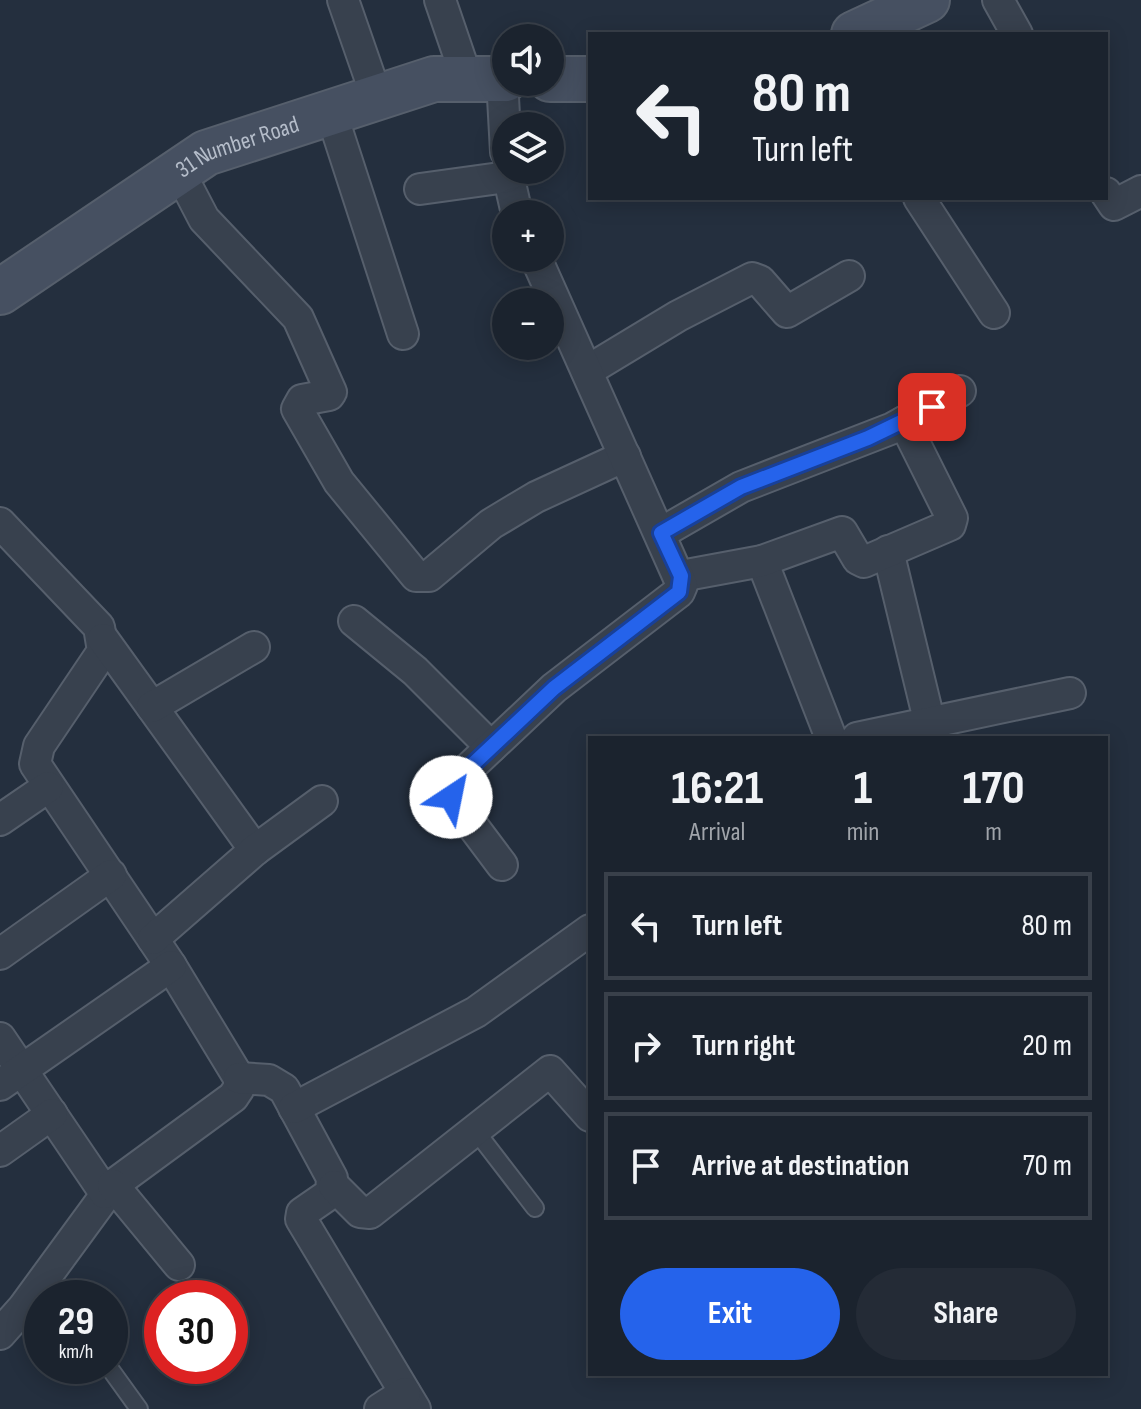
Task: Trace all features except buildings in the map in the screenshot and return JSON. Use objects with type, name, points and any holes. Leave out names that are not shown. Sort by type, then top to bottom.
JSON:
[{"type":"main road","points":[[858,32],[927,0]]},
{"type":"main road","name":"31 Number Road","points":[[3,285],[206,153],[434,79],[492,79]]},
{"type":"main road","points":[[564,79],[588,79]]},
{"type":"street","points":[[343,0],[377,98]]},
{"type":"street","points":[[440,0],[492,79]]},
{"type":"street","points":[[998,0],[1016,32]]},
{"type":"street","points":[[331,112],[403,334]]},
{"type":"street","points":[[420,189],[492,170]]},
{"type":"street","points":[[179,171],[204,219],[298,318],[331,392],[302,400],[297,409],[339,482],[416,576],[429,576],[491,524],[536,497],[625,456]]},
{"type":"street","points":[[1108,196],[1114,205],[1141,191]]},
{"type":"street","points":[[920,200],[994,313]]},
{"type":"street","points":[[502,865],[451,797],[449,789],[554,688],[679,592],[681,576],[542,272]]},
{"type":"street","points":[[587,371],[678,316],[752,278],[760,281],[787,312],[849,276]]},
{"type":"street","points":[[661,533],[778,470],[904,422],[960,391]]},
{"type":"street","points":[[681,576],[762,561],[842,532],[847,535],[860,562],[952,522],[904,422]]},
{"type":"street","points":[[0,523],[99,627],[103,639],[255,850]]},
{"type":"street","points":[[888,551],[929,720]]},
{"type":"street","points":[[762,561],[830,736]]},
{"type":"street","points":[[354,621],[415,671],[491,747]]},
{"type":"street","points":[[0,1334],[23,1308],[109,1189],[233,1097],[239,1088],[239,1078],[171,966],[35,764],[35,753],[103,651],[103,639]]},
{"type":"street","points":[[152,707],[254,647]]},
{"type":"street","points":[[865,736],[929,720],[1070,693]]},
{"type":"street","points":[[0,820],[48,787]]},
{"type":"street","points":[[153,939],[255,850],[322,801]]},
{"type":"street","points":[[0,954],[111,875]]},
{"type":"street","points":[[294,1108],[476,1012],[588,931]]},
{"type":"street","points":[[11,1077],[171,966]]},
{"type":"street","points":[[0,1038],[11,1077],[52,1114],[109,1189],[179,1265]]},
{"type":"street","points":[[239,1078],[278,1083],[334,1186],[360,1212],[370,1213],[550,1071],[588,1114]]},
{"type":"street","points":[[0,1151],[52,1114]]},
{"type":"street","points":[[334,1186],[331,1193],[302,1213],[301,1219],[400,1404]]},
{"type":"lane","points":[[475,1130],[535,1208]]},
{"type":"lane","points":[[121,1384],[139,1409]]},
{"type":"route","points":[[451,797],[449,789],[452,784],[554,688],[679,592],[681,576],[661,533],[741,487],[778,470],[893,428],[932,407]]}]
